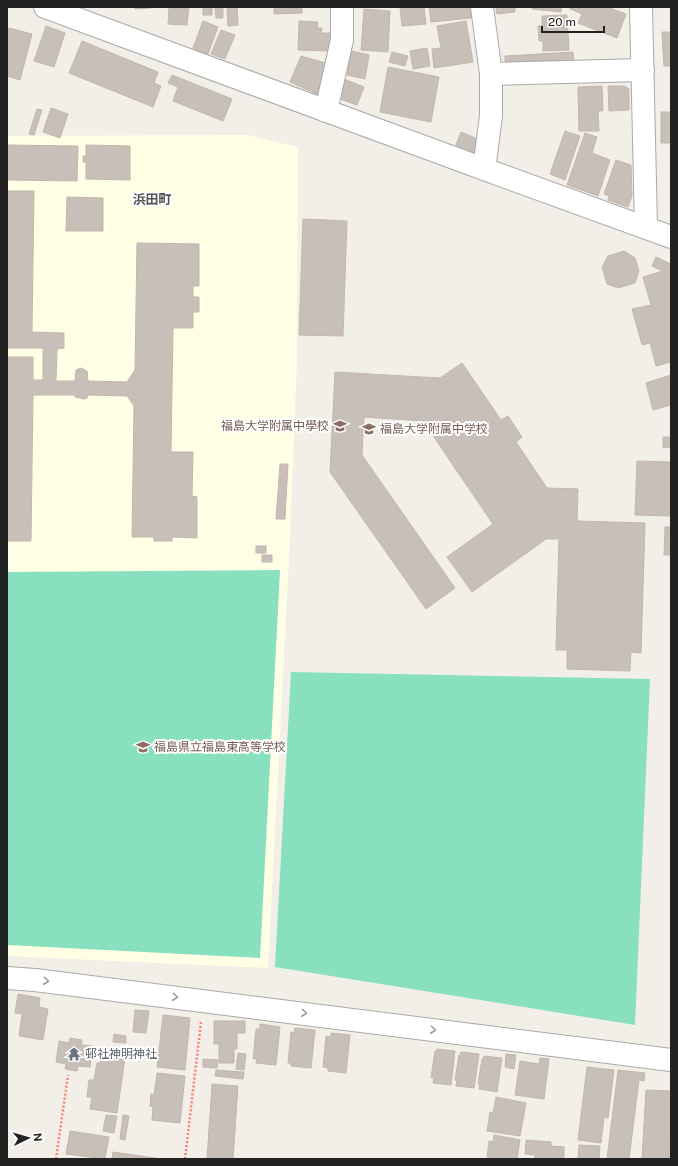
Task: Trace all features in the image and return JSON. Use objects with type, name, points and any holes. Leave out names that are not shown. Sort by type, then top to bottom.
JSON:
[{"type":"street","points":[[45,7],[671,237]]},
{"type":"street","points":[[326,111],[342,40],[342,7]]},
{"type":"street","points":[[482,7],[491,74],[491,116],[484,169]]},
{"type":"street","points":[[641,7],[646,227]]},
{"type":"street","points":[[491,74],[642,70]]},
{"type":"street","points":[[7,978],[35,980],[671,1060]]},
{"type":"path","points":[[185,1159],[204,1001]]},
{"type":"path","points":[[56,1159],[68,1075]]},
{"type":"shaded area","name":"福島県立福島東高等学校","points":[[247,135],[298,147],[297,358],[290,538],[268,968],[7,956],[7,136]]},
{"type":"green space","points":[[280,570],[260,958],[7,945],[7,572]]},
{"type":"green space","points":[[291,672],[650,679],[635,1025],[275,967]]},
{"type":"building","points":[[135,7],[151,7],[151,8],[135,9]]},
{"type":"building","points":[[169,7],[189,7],[187,25],[168,24]]},
{"type":"building","points":[[203,7],[212,7],[212,15],[203,15]]},
{"type":"building","points":[[215,7],[223,7],[223,18],[216,18]]},
{"type":"building","points":[[227,7],[237,7],[238,25],[228,26]]},
{"type":"building","points":[[274,7],[302,7],[302,13],[274,14]]},
{"type":"building","points":[[400,7],[424,7],[426,24],[402,26]]},
{"type":"building","points":[[429,7],[470,7],[471,18],[431,22]]},
{"type":"building","points":[[496,7],[515,7],[515,12],[497,14]]},
{"type":"building","points":[[532,7],[562,7],[561,12],[532,9]]},
{"type":"building","points":[[570,7],[607,7],[626,14],[617,38],[578,23],[582,14],[570,9]]},
{"type":"building","points":[[364,9],[390,11],[388,52],[361,50]]},
{"type":"building","points":[[567,15],[569,50],[543,51],[543,41],[539,41],[538,26],[542,26],[542,16]]},
{"type":"building","points":[[203,21],[218,27],[208,54],[193,48]]},
{"type":"building","points":[[299,21],[318,22],[317,28],[322,28],[321,33],[331,33],[330,51],[298,50]]},
{"type":"building","points":[[466,21],[473,62],[434,68],[432,49],[441,48],[437,26]]},
{"type":"building","points":[[46,26],[65,33],[54,67],[34,61]]},
{"type":"building","points":[[9,28],[32,34],[20,80],[7,76],[7,35]]},
{"type":"building","points":[[221,30],[235,35],[225,59],[211,54]]},
{"type":"building","points":[[662,32],[671,32],[671,66],[664,66]]},
{"type":"building","points":[[82,41],[158,72],[154,83],[161,86],[153,107],[69,73]]},
{"type":"building","points":[[427,48],[430,66],[413,69],[410,51]]},
{"type":"building","points":[[352,51],[369,55],[365,79],[347,75]]},
{"type":"building","points":[[392,52],[408,56],[405,66],[389,62]]},
{"type":"building","points":[[573,52],[574,67],[505,65],[505,56]]},
{"type":"building","points":[[301,56],[329,64],[319,95],[290,82]]},
{"type":"building","points":[[388,67],[439,77],[431,122],[380,112]]},
{"type":"building","points":[[172,75],[232,99],[223,121],[173,101],[178,87],[168,83]]},
{"type":"building","points":[[344,79],[364,87],[357,105],[337,98]]},
{"type":"building","points":[[602,86],[603,111],[598,111],[599,131],[579,131],[578,87]]},
{"type":"building","points":[[608,86],[625,86],[629,89],[629,110],[609,111]]},
{"type":"building","points":[[51,108],[68,114],[60,138],[43,132]]},
{"type":"building","points":[[37,109],[42,110],[34,135],[29,134]]},
{"type":"building","points":[[661,112],[671,112],[671,143],[661,143]]},
{"type":"building","points":[[565,131],[580,136],[565,180],[550,174]]},
{"type":"building","points":[[461,132],[480,140],[477,154],[456,145]]},
{"type":"building","points":[[585,133],[597,137],[592,153],[610,160],[598,196],[567,185]]},
{"type":"building","points":[[7,145],[78,146],[77,181],[7,180]]},
{"type":"building","points":[[86,145],[130,146],[130,180],[86,179],[86,162],[83,162],[83,156],[86,156]]},
{"type":"building","points":[[616,160],[631,165],[632,196],[628,207],[608,200],[609,196],[604,194]]},
{"type":"building","points":[[7,191],[34,191],[32,332],[64,333],[64,348],[57,349],[56,381],[75,381],[76,370],[81,368],[87,371],[88,381],[127,382],[135,370],[137,243],[199,244],[199,286],[193,286],[193,297],[199,297],[199,312],[193,312],[193,328],[173,328],[171,452],[193,452],[192,496],[197,497],[197,538],[172,537],[172,541],[154,541],[154,537],[132,537],[134,406],[127,396],[88,395],[87,398],[84,399],[75,397],[75,395],[33,395],[31,541],[7,541],[7,357],[33,357],[33,380],[43,380],[43,348],[7,348]]},
{"type":"building","points":[[67,197],[103,198],[103,231],[66,231]]},
{"type":"building","points":[[303,219],[347,221],[343,336],[299,335]]},
{"type":"building","points":[[624,251],[635,258],[639,271],[635,283],[618,288],[607,284],[602,267],[608,256]]},
{"type":"building","points":[[656,257],[671,264],[671,362],[656,366],[650,343],[642,345],[632,309],[651,305],[643,277],[663,271],[652,266]]},
{"type":"building","points":[[462,363],[501,420],[508,416],[522,437],[516,442],[547,488],[578,489],[577,521],[645,523],[641,653],[631,652],[630,671],[567,669],[567,650],[556,650],[559,539],[546,539],[472,592],[447,557],[493,524],[423,421],[364,417],[362,455],[455,588],[426,609],[330,472],[335,372],[440,378]]},
{"type":"building","points":[[671,375],[671,405],[653,410],[646,383]]},
{"type":"building","points":[[663,437],[671,437],[671,447],[663,448]]},
{"type":"building","points":[[637,461],[671,462],[671,516],[635,515]]},
{"type":"building","points":[[280,464],[288,464],[285,519],[276,519]]},
{"type":"building","points":[[665,527],[671,527],[671,555],[664,555]]},
{"type":"building","points":[[256,546],[266,546],[266,553],[256,553]]},
{"type":"building","points":[[262,555],[272,555],[272,562],[262,562]]},
{"type":"building","points":[[18,994],[40,998],[39,1007],[48,1009],[43,1040],[19,1036],[22,1014],[15,1013]]},
{"type":"building","points":[[135,1010],[149,1011],[146,1033],[133,1032]]},
{"type":"building","points":[[163,1015],[190,1018],[185,1070],[157,1067]]},
{"type":"building","points":[[214,1021],[245,1021],[245,1033],[237,1033],[237,1049],[234,1049],[234,1063],[219,1063],[219,1044],[214,1044]]},
{"type":"building","points":[[260,1024],[280,1027],[276,1065],[256,1063],[257,1059],[253,1059],[256,1029],[260,1029]]},
{"type":"building","points":[[295,1028],[315,1030],[311,1068],[291,1066],[291,1063],[288,1063],[291,1032],[294,1033]]},
{"type":"building","points":[[331,1033],[350,1035],[346,1073],[328,1071],[328,1068],[323,1067],[326,1036],[331,1037]]},
{"type":"building","points":[[114,1034],[126,1036],[126,1043],[113,1042]]},
{"type":"building","points":[[70,1038],[82,1040],[81,1045],[93,1046],[90,1067],[78,1066],[77,1071],[65,1069],[66,1064],[56,1062],[59,1041],[69,1043]]},
{"type":"building","points":[[102,1048],[126,1051],[117,1113],[90,1109],[92,1097],[87,1097],[89,1080],[94,1080],[97,1063],[100,1063]]},
{"type":"building","points":[[437,1049],[455,1051],[451,1085],[433,1083],[434,1078],[431,1078],[435,1051],[437,1052]]},
{"type":"building","points":[[461,1052],[479,1054],[474,1088],[456,1086],[457,1081],[455,1080],[459,1055],[460,1056]]},
{"type":"building","points":[[238,1053],[246,1054],[244,1070],[236,1069]]},
{"type":"building","points":[[506,1054],[516,1055],[514,1069],[505,1067]]},
{"type":"building","points":[[484,1056],[502,1058],[497,1092],[479,1089],[480,1085],[478,1084],[482,1059]]},
{"type":"building","points":[[540,1058],[549,1059],[544,1099],[515,1095],[520,1061],[539,1064]]},
{"type":"building","points":[[203,1059],[218,1060],[217,1068],[203,1067]]},
{"type":"building","points":[[587,1067],[614,1070],[608,1118],[604,1117],[601,1143],[578,1140]]},
{"type":"building","points":[[216,1070],[244,1072],[243,1079],[215,1076]]},
{"type":"building","points":[[618,1070],[645,1073],[644,1081],[639,1080],[629,1159],[607,1159]]},
{"type":"building","points":[[157,1073],[185,1076],[180,1123],[152,1120],[153,1107],[150,1106],[151,1094],[154,1095]]},
{"type":"building","points":[[212,1084],[238,1086],[233,1159],[207,1159]]},
{"type":"building","points":[[646,1090],[671,1091],[669,1159],[642,1159]]},
{"type":"building","points":[[496,1097],[526,1103],[520,1136],[487,1131],[490,1112],[493,1113]]},
{"type":"building","points":[[106,1115],[117,1116],[114,1133],[103,1131]]},
{"type":"building","points":[[123,1115],[129,1116],[125,1140],[120,1139]]},
{"type":"building","points":[[70,1131],[109,1137],[105,1159],[66,1154]]},
{"type":"building","points":[[494,1135],[520,1140],[517,1159],[496,1159],[487,1157],[489,1141],[493,1142]]},
{"type":"building","points":[[526,1140],[551,1142],[551,1146],[564,1147],[564,1159],[535,1159],[535,1155],[525,1154]]},
{"type":"building","points":[[579,1145],[600,1146],[599,1159],[578,1159]]},
{"type":"building","points":[[113,1152],[162,1159],[112,1159]]},
{"type":"place","name":"福島大学附属中學校","points":[[340,426]]},
{"type":"place","name":"福島大学附属中学校","points":[[369,429]]},
{"type":"place","name":"福島県立福島東高等学校","points":[[143,747]]},
{"type":"place","name":"邨社神明神社","points":[[74,1054]]},
{"type":"district","name":"浜田町","points":[[152,199]]}]
